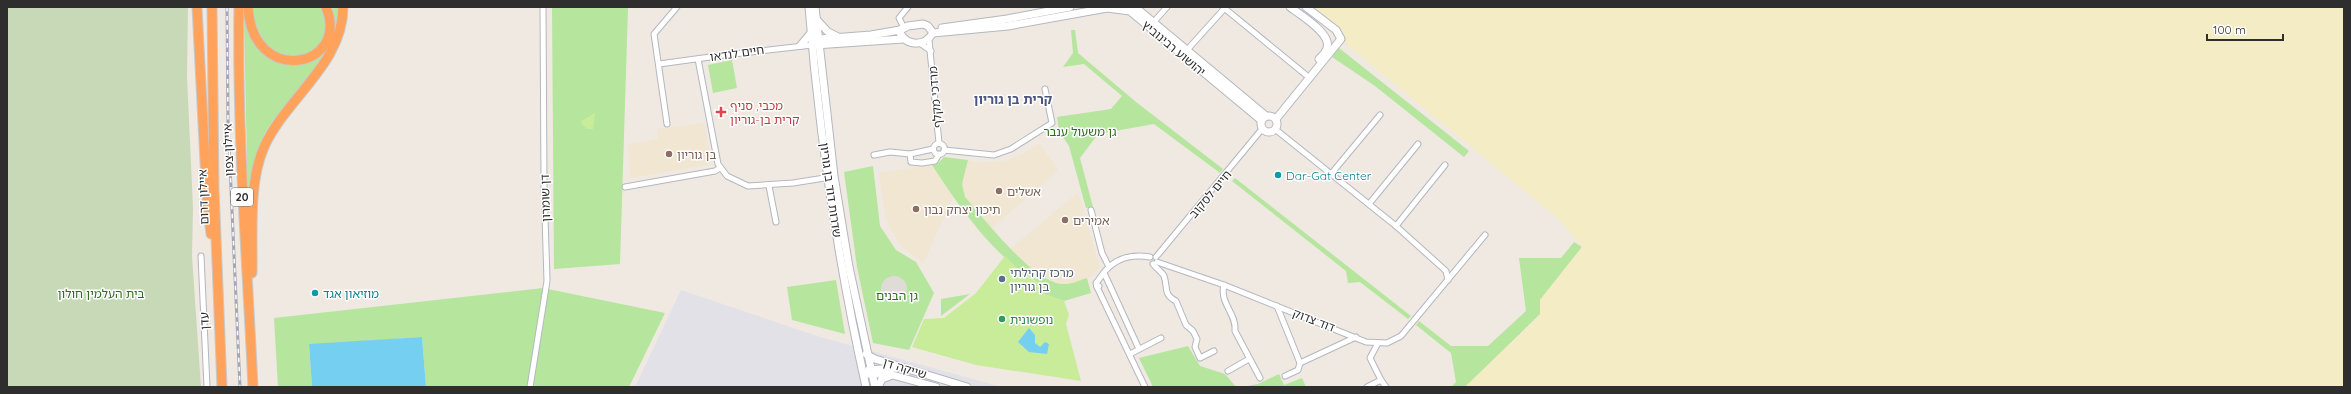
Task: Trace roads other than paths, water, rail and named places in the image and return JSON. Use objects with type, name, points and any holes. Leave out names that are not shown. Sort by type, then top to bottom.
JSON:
[{"type":"highway","points":[[193,7],[197,37]]},
{"type":"highway","points":[[197,7],[197,37],[207,200],[218,291]]},
{"type":"highway","name":"איילון דרום","points":[[212,7],[218,291],[222,387]]},
{"type":"highway","name":"איילון צפון","points":[[239,7],[238,80],[241,181],[253,387]]},
{"type":"highway","points":[[248,7],[252,31],[261,45],[279,58],[294,61],[313,56],[326,43],[331,25],[326,7]]},
{"type":"highway","points":[[340,35],[343,7]]},
{"type":"highway","points":[[250,327],[255,183],[258,164],[274,128],[329,55],[340,35],[347,7]]},
{"type":"street","name":"דן שומרון","points":[[530,387],[548,281],[544,184],[543,7]]},
{"type":"street","points":[[667,124],[654,34],[677,7]]},
{"type":"street","name":"שדרות דוד בן גוריון","points":[[809,7],[811,33],[817,43],[820,61],[831,177],[866,354],[875,387]]},
{"type":"street","name":"שדרות דוד בן גוריון","points":[[815,7],[817,43],[831,177],[843,269],[866,387]]},
{"type":"street","points":[[903,39],[899,18],[908,7]]},
{"type":"street","points":[[817,43],[829,45],[903,39],[920,44],[931,34],[1070,7]]},
{"type":"street","name":"יהושוע רבינוביץ","points":[[1134,7],[1151,24],[1269,118]]},
{"type":"street","points":[[1151,24],[1167,7]]},
{"type":"street","points":[[1275,129],[1268,132],[1262,129],[1269,118],[1327,49],[1328,44],[1324,33],[1290,7]]},
{"type":"street","points":[[1269,118],[1340,41],[1340,35],[1336,30],[1306,7]]},
{"type":"street","name":"יהושוע רבינוביץ","points":[[931,34],[1008,26],[1107,8],[1130,11],[1187,50],[1269,118]]},
{"type":"street","points":[[1187,50],[1224,8],[1306,75]]},
{"type":"street","points":[[899,18],[900,28]]},
{"type":"street","points":[[816,20],[828,32],[839,37]]},
{"type":"street","points":[[817,43],[839,37],[923,24],[931,34]]},
{"type":"street","points":[[801,45],[811,33]]},
{"type":"street","name":"מרדכי מקלף","points":[[931,34],[931,51],[939,144]]},
{"type":"street","name":"חיים לנדאו","points":[[720,168],[698,59],[817,43]]},
{"type":"street","name":"מרדכי מקלף","points":[[920,44],[931,51]]},
{"type":"street","points":[[820,61],[829,45]]},
{"type":"street","points":[[659,64],[698,59]]},
{"type":"street","points":[[910,154],[911,162],[922,163],[935,161],[939,154],[944,150],[994,155],[1011,150],[1052,123],[1045,89]]},
{"type":"street","points":[[1331,174],[1380,115]]},
{"type":"street","points":[[1269,118],[1277,124],[1275,129]]},
{"type":"street","name":"חיים לסקוב","points":[[1153,260],[1262,129]]},
{"type":"street","points":[[1275,129],[1396,226],[1446,271],[1448,280]]},
{"type":"street","points":[[874,155],[890,152],[910,154],[933,149],[939,144],[943,145],[944,150]]},
{"type":"street","points":[[1369,204],[1418,144]]},
{"type":"street","points":[[933,149],[939,154]]},
{"type":"street","points":[[1396,226],[1445,165]]},
{"type":"street","points":[[625,187],[714,171],[720,168],[736,182],[748,186],[769,186],[831,177]]},
{"type":"street","points":[[769,186],[776,222]]},
{"type":"street","points":[[1091,210],[1102,253],[1109,267]]},
{"type":"street","name":"דוד צדוק","points":[[1099,288],[1096,283],[1109,267],[1117,261],[1132,256],[1153,260],[1224,285],[1366,342],[1386,343],[1402,336],[1485,235]]},
{"type":"street","name":"עדן","points":[[201,256],[207,387]]},
{"type":"street","name":"דוד צדוק","points":[[1099,288],[1105,275],[1112,268],[1128,259],[1153,260]]},
{"type":"street","points":[[1153,260],[1164,276],[1165,290],[1171,299],[1176,301],[1186,325],[1194,331],[1197,339],[1195,347],[1200,358],[1214,351]]},
{"type":"street","points":[[1105,275],[1139,349]]},
{"type":"street","points":[[1224,285],[1222,291],[1224,302],[1236,323],[1235,331],[1260,378]]},
{"type":"street","points":[[1099,288],[1145,387]]},
{"type":"street","points":[[1277,306],[1300,363],[1298,370],[1285,376]]},
{"type":"street","points":[[1300,363],[1356,337]]},
{"type":"street","points":[[1130,354],[1161,338]]},
{"type":"street","points":[[1378,343],[1370,358],[1386,387]]},
{"type":"street","name":"שייקה דן","points":[[866,354],[875,359],[908,370],[967,387]]},
{"type":"street","points":[[1228,371],[1249,359]]},
{"type":"street","points":[[862,371],[872,373],[888,368],[908,370]]},
{"type":"street","name":"שייקה דן","points":[[872,373],[896,376],[936,387]]},
{"type":"street","points":[[878,387],[882,379],[896,376]]},
{"type":"street","points":[[1367,387],[1381,380]]},
{"type":"water","points":[[1029,328],[1035,335],[1035,343],[1040,347],[1045,342],[1049,344],[1047,354],[1029,352],[1018,342]]},
{"type":"water","points":[[422,337],[426,387],[312,387],[309,344]]},
{"type":"railway","points":[[227,7],[228,122],[240,387]]},
{"type":"place","name":"מכבי, סניף קרית בן-גוריון","points":[[721,112]]},
{"type":"place","name":"בן גוריון","points":[[669,154]]},
{"type":"place","name":"Dar-Gat Center","points":[[1278,175]]},
{"type":"place","name":"אשלים","points":[[999,191]]},
{"type":"place","name":"תיכון יצחק נבון","points":[[916,209]]},
{"type":"place","name":"אמירים","points":[[1065,220]]},
{"type":"place","name":"מרכז קהילתי בן גוריון","points":[[1002,279]]},
{"type":"place","name":"מוזיאון אגד","points":[[315,293]]},
{"type":"place","name":"נופשונית","points":[[1002,319]]},
{"type":"district","name":"קרית בן גוריון","points":[[1013,99]]},
{"type":"park label","name":"גן משעול ענבר","points":[[1080,131]]},
{"type":"park label","name":"בית העלמין חולון","points":[[101,293]]},
{"type":"park label","name":"גן הבנים","points":[[897,295]]}]
